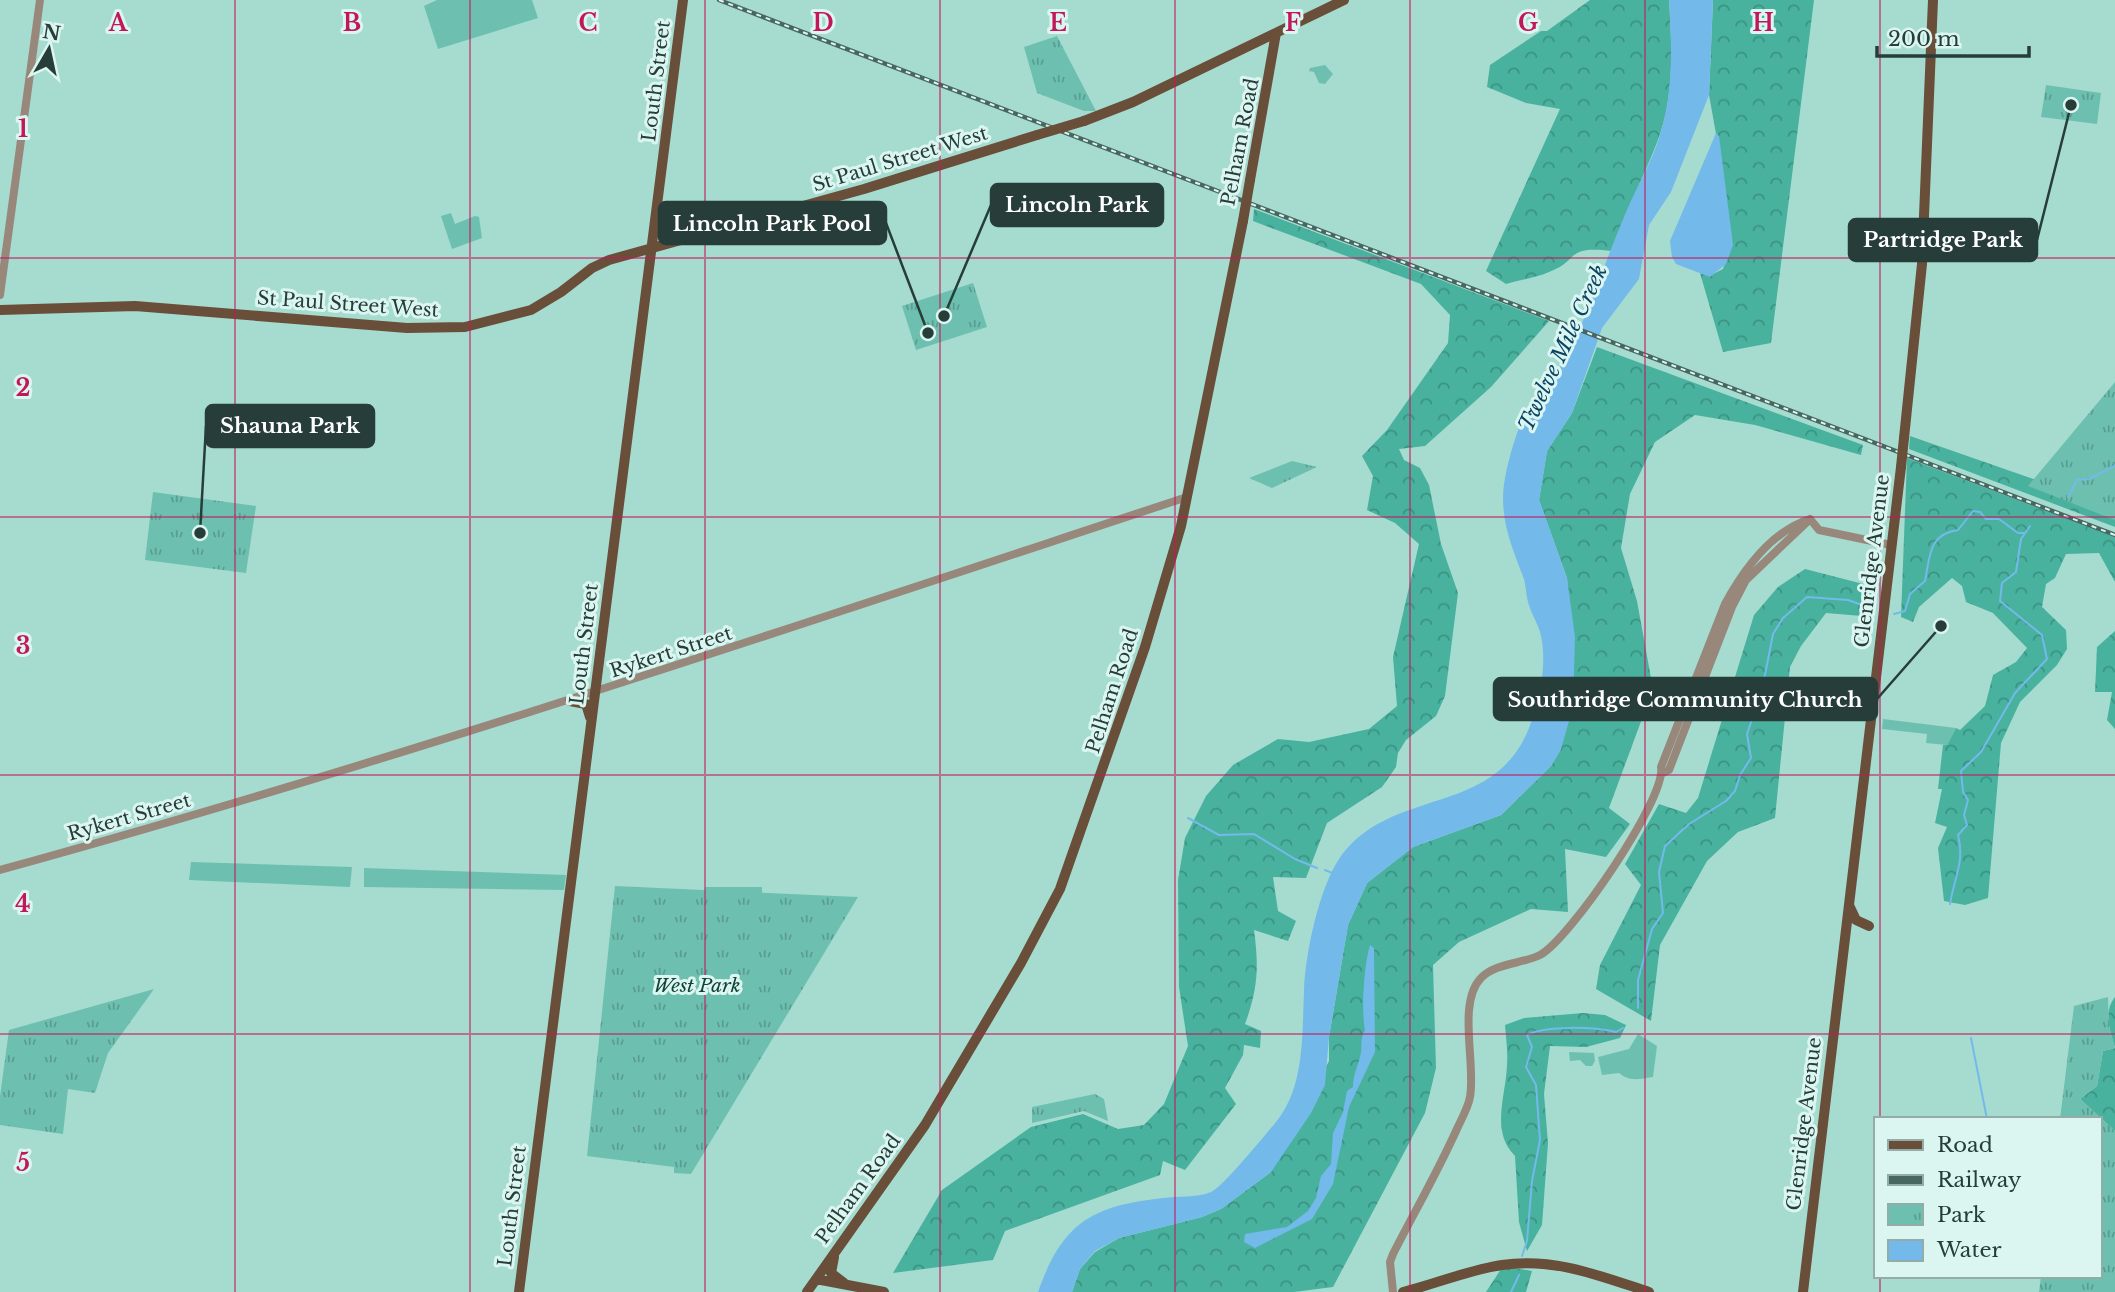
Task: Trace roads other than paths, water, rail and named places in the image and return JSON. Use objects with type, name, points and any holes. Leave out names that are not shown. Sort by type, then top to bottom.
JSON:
[{"type":"main road","name":"Louth Street","points":[[519,1292],[683,0]]},
{"type":"main road","name":"St Paul Street West","points":[[0,310],[135,306],[412,328],[465,327],[531,310],[561,292],[592,268],[631,254],[682,242],[1084,121],[1133,102],[1344,0]]},
{"type":"main road","name":"Glenridge Avenue","points":[[1803,1292],[1905,438],[1922,264],[1934,0]]},
{"type":"main road","name":"Pelham Road","points":[[807,1292],[891,1177],[925,1125],[1052,909],[1084,825],[1145,647],[1187,497],[1243,221],[1276,33]]},
{"type":"main road","points":[[657,208],[661,234],[669,240],[682,242]]},
{"type":"main road","points":[[631,254],[640,260],[647,275]]},
{"type":"main road","points":[[569,702],[588,706],[591,730]]},
{"type":"main road","points":[[1848,905],[1856,920],[1868,926]]},
{"type":"main road","points":[[838,1246],[830,1269],[833,1277],[860,1289]]},
{"type":"main road","points":[[1403,1292],[1477,1270],[1522,1262],[1574,1267],[1649,1292]]},
{"type":"main road","points":[[816,1279],[884,1292]]},
{"type":"street","points":[[0,295],[40,0]]},
{"type":"street","name":"Rykert Street","points":[[0,870],[149,829],[569,702],[1187,497]]},
{"type":"street","points":[[1393,1292],[1390,1262],[1470,1100],[1473,1072],[1469,1005],[1473,990],[1490,971],[1540,955],[1577,920],[1652,803],[1662,774],[1669,770],[1679,731],[1725,604],[1738,580],[1758,555],[1794,524],[1810,519],[1819,530],[1891,545]]},
{"type":"water","points":[[1669,0],[1713,0],[1709,95],[1671,192],[1649,225],[1639,279],[1602,328],[1572,413],[1547,451],[1539,500],[1567,578],[1575,637],[1573,707],[1561,749],[1551,766],[1501,815],[1413,847],[1367,883],[1348,925],[1329,1037],[1325,1085],[1311,1113],[1271,1172],[1221,1209],[1202,1217],[1119,1238],[1095,1251],[1080,1269],[1072,1292],[1038,1292],[1058,1249],[1083,1222],[1117,1206],[1138,1201],[1211,1192],[1244,1160],[1276,1122],[1292,1093],[1300,1060],[1310,941],[1325,887],[1339,859],[1360,836],[1385,820],[1467,790],[1491,776],[1513,757],[1529,728],[1542,680],[1542,643],[1507,530],[1503,505],[1505,478],[1523,419],[1534,398],[1544,383],[1557,371],[1573,343],[1657,144],[1669,90]]},
{"type":"water","points":[[1716,133],[1719,136],[1733,245],[1726,264],[1710,277],[1676,264],[1672,257],[1670,241]]},
{"type":"water","points":[[1370,945],[1374,948],[1375,1052],[1349,1107],[1333,1184],[1312,1219],[1255,1248],[1244,1242],[1245,1234],[1287,1227],[1308,1211],[1316,1198],[1321,1176],[1331,1164],[1333,1133],[1343,1112],[1347,1091],[1353,1087],[1365,1030],[1364,987]]},
{"type":"waterway","points":[[2068,497],[2077,480],[2089,479],[2115,466]]},
{"type":"waterway","points":[[1894,614],[1905,611],[1910,594],[1925,581],[1930,555],[1936,542],[1948,532],[1958,530],[1973,511],[1980,512],[1986,519],[1999,519],[2018,533],[2024,533]]},
{"type":"waterway","points":[[1950,904],[1960,862],[1958,835],[1967,825],[1964,815],[1968,800],[1963,792],[1961,771],[1981,752],[2015,693],[2047,659],[2042,635],[2000,601],[2002,583],[2016,572],[2021,539],[2030,526]]},
{"type":"waterway","points":[[1638,1008],[1638,980],[1652,929],[1663,913],[1659,872],[1665,846],[1689,824],[1726,801],[1735,791],[1740,775],[1751,758],[1747,734],[1762,690],[1773,634],[1783,618],[1807,597],[1848,600],[1865,606]]},
{"type":"waterway","points":[[1188,818],[1219,835],[1254,834],[1295,859],[1317,868]]},
{"type":"waterway","points":[[1325,870],[1332,873]]},
{"type":"waterway","points":[[1522,1256],[1527,1241],[1532,1181],[1540,1140],[1536,1085],[1526,1067],[1532,1047],[1527,1035],[1558,1028],[1616,1032],[1623,1028]]},
{"type":"waterway","points":[[1971,1038],[1987,1117]]},
{"type":"waterway","points":[[1511,1292],[1519,1275]]},
{"type":"railway","points":[[719,0],[2115,535]]},
{"type":"place","name":"Partridge Park","points":[[2071,105]]},
{"type":"place","name":"Lincoln Park","points":[[944,316]]},
{"type":"place","name":"Lincoln Park Pool","points":[[928,333]]},
{"type":"place","name":"Shauna Park","points":[[200,533]]},
{"type":"place","name":"Southridge Community Church","points":[[1941,626]]},
{"type":"water label","name":"Twelve Mile Creek","points":[[1563,348]]},
{"type":"park label","name":"West Park","points":[[697,985]]}]
